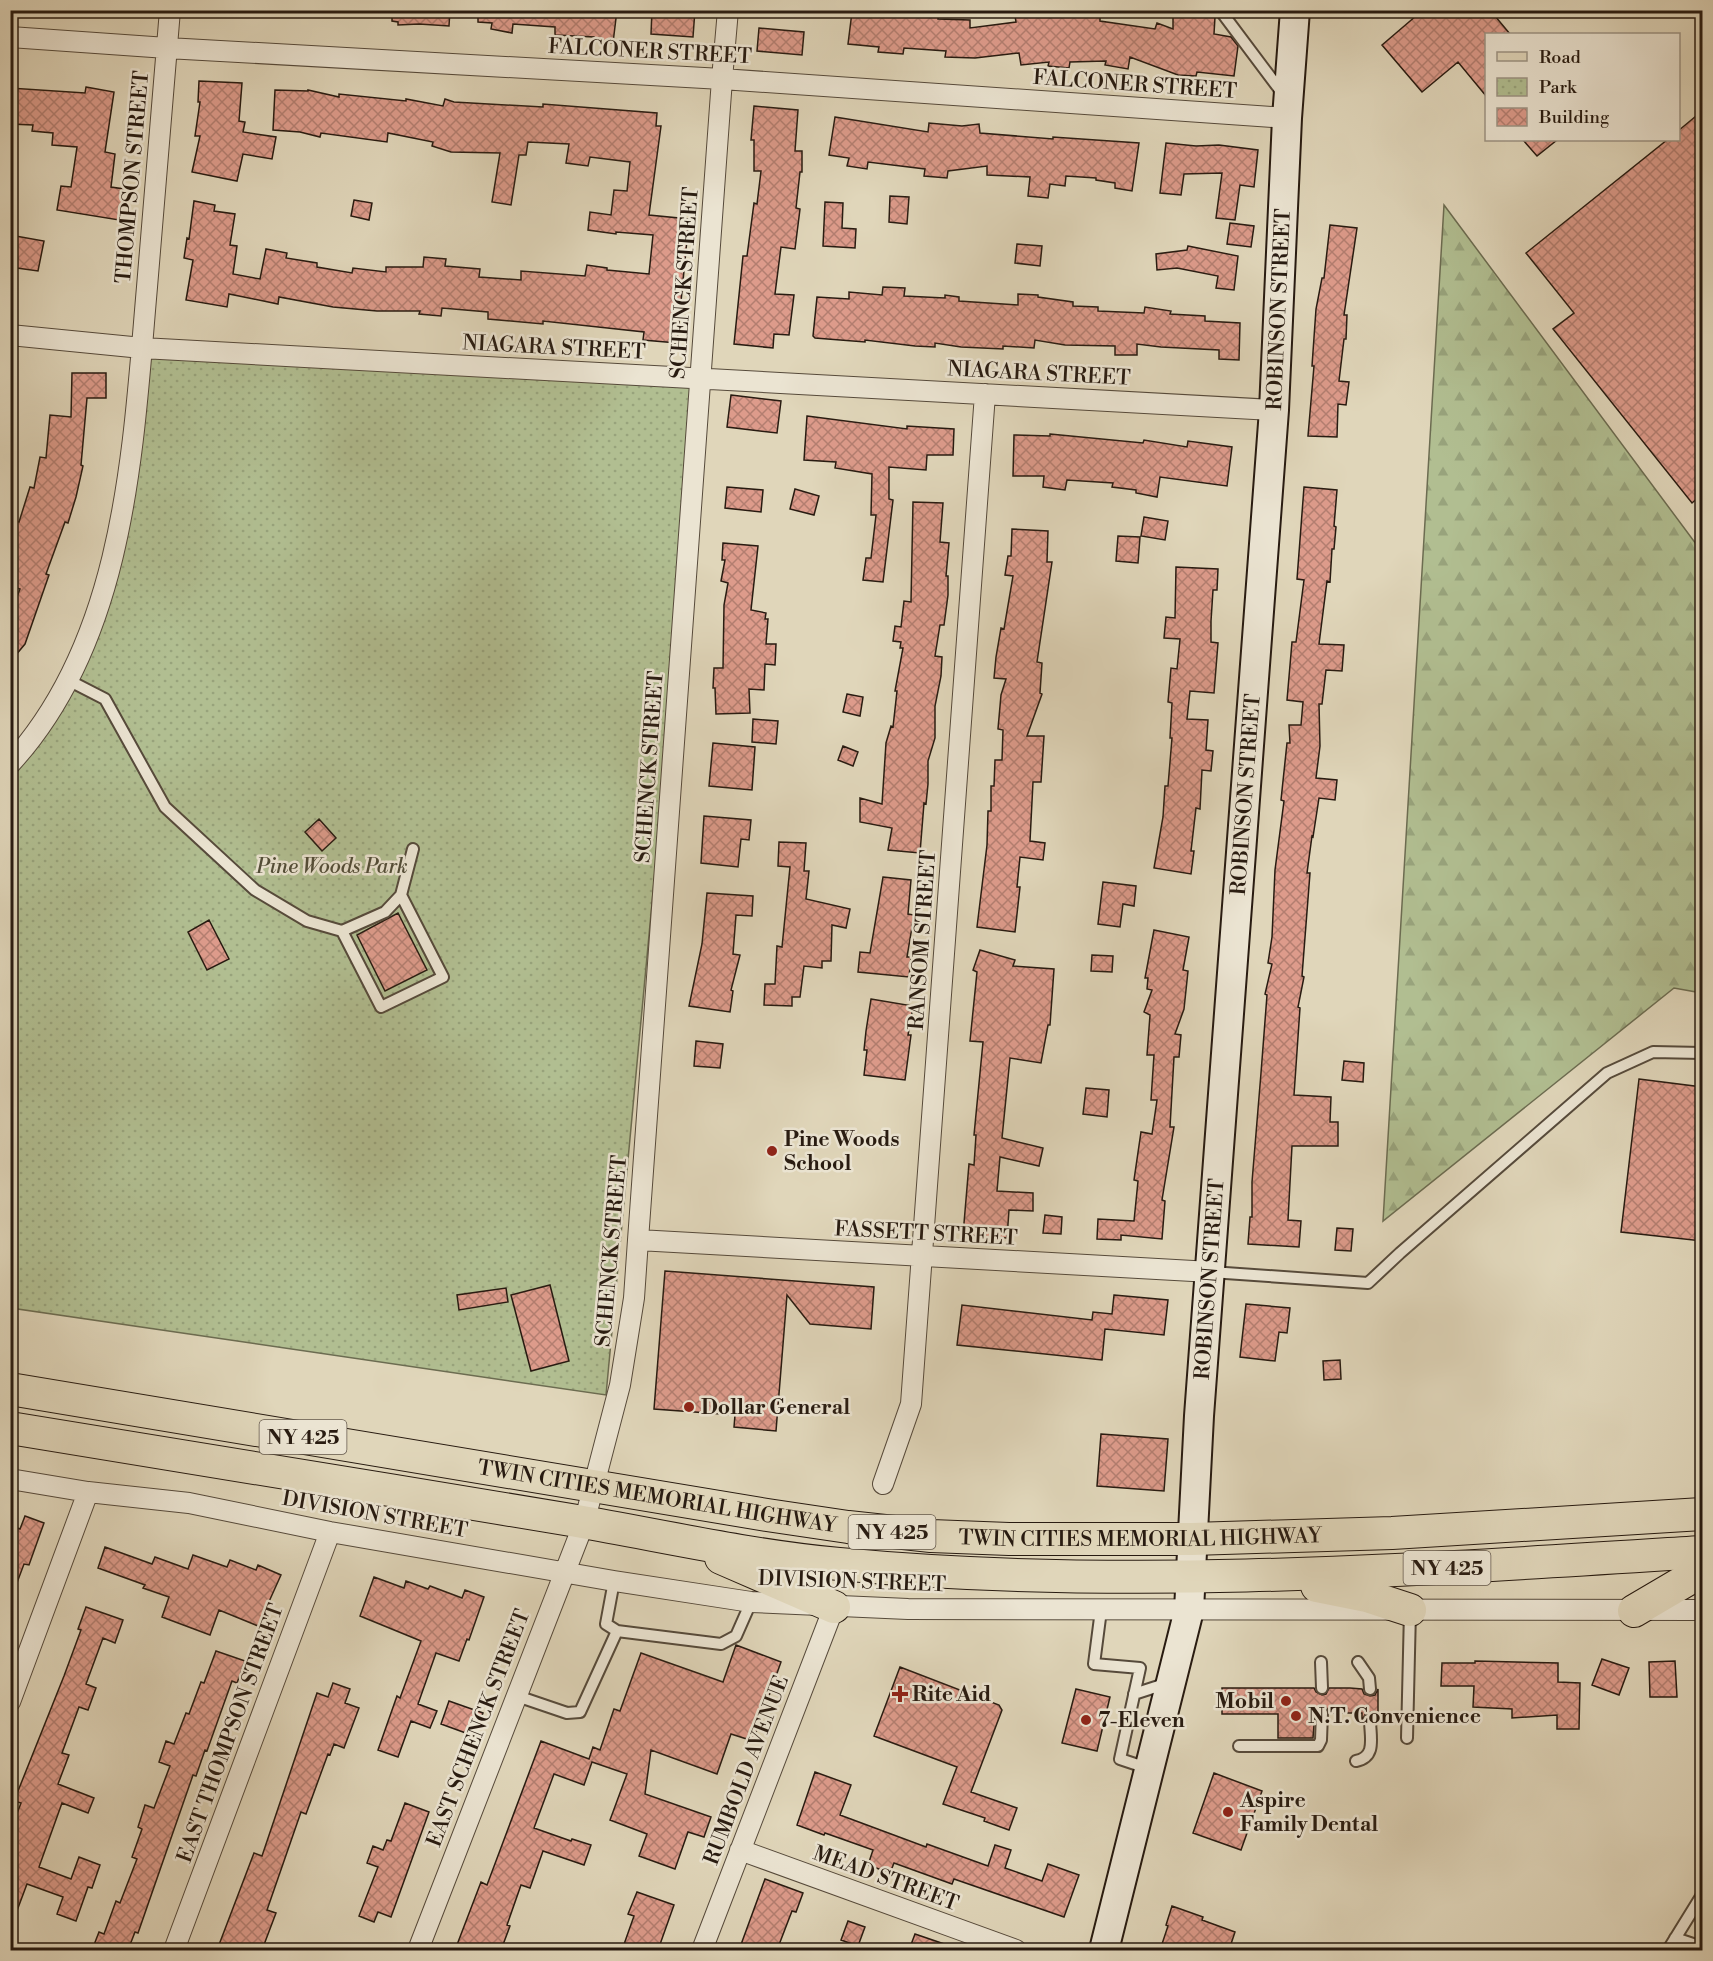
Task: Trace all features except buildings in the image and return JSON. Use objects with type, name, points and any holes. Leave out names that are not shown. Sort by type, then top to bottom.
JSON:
[{"type":"main road","name":"TWIN CITIES MEMORIAL HIGHWAY","points":[[10,1389],[848,1527],[931,1536],[1009,1539],[1192,1539],[1392,1533],[1702,1514]]},
{"type":"main road","name":"TWIN CITIES MEMORIAL HIGHWAY","points":[[10,1428],[681,1541],[834,1564],[985,1575],[1266,1576],[1412,1570],[1702,1552]]},
{"type":"main road","points":[[681,1541],[834,1607]]},
{"type":"main road","points":[[1634,1611],[1702,1571]]},
{"type":"main road","points":[[1266,1576],[1367,1596],[1410,1610]]},
{"type":"street","name":"THOMPSON STREET","points":[[10,764],[30,742],[68,680],[97,612],[117,538],[134,444],[170,10]]},
{"type":"street","name":"SCHENCK STREET","points":[[584,1523],[613,1417],[627,1350],[638,1240],[728,10]]},
{"type":"street","name":"ROBINSON STREET","points":[[1104,1950],[1189,1611],[1198,1416],[1211,1272],[1275,410],[1287,110],[1294,11]]},
{"type":"street","name":"FALCONER STREET","points":[[10,37],[167,48],[1287,110]]},
{"type":"street","name":"NIAGARA STREET","points":[[10,335],[142,348],[1275,410]]},
{"type":"street","name":"RANSOM STREET","points":[[883,1484],[911,1404],[985,394]]},
{"type":"street","name":"FASSETT STREET","points":[[638,1240],[1211,1272]]},
{"type":"street","name":"DIVISION STREET","points":[[10,1479],[189,1503],[330,1532],[751,1602],[834,1607],[1189,1611],[1702,1610]]},
{"type":"street","points":[[10,1702],[88,1491]]},
{"type":"street","name":"EAST SCHENCK STREET","points":[[418,1950],[584,1523]]},
{"type":"street","name":"EAST THOMPSON STREET","points":[[174,1950],[330,1532]]},
{"type":"street","name":"RUMBOLD AVENUE","points":[[702,1950],[834,1607]]},
{"type":"street","name":"MEAD STREET","points":[[740,1850],[1016,1950]]},
{"type":"lane","points":[[1220,10],[1287,110]]},
{"type":"lane","points":[[68,680],[105,699],[165,807],[255,890],[307,921],[342,931],[385,912],[401,895],[413,849]]},
{"type":"lane","points":[[342,931],[381,1007],[443,977],[401,895]]},
{"type":"lane","points":[[1211,1272],[1368,1283],[1607,1073],[1653,1052],[1702,1053]]},
{"type":"lane","points":[[614,1581],[606,1624],[617,1631],[721,1644],[736,1636],[751,1602]]},
{"type":"lane","points":[[1101,1610],[1094,1664],[1140,1668],[1119,1759],[1150,1769]]},
{"type":"lane","points":[[1407,1738],[1410,1610]]},
{"type":"lane","points":[[517,1695],[567,1713],[580,1713],[617,1631]]},
{"type":"lane","points":[[1322,1662],[1322,1688]]},
{"type":"lane","points":[[1358,1662],[1369,1678],[1370,1689]]},
{"type":"lane","points":[[1134,1694],[1172,1682]]},
{"type":"lane","points":[[1239,1746],[1318,1746],[1321,1740],[1322,1713]]},
{"type":"lane","points":[[1356,1761],[1364,1760],[1371,1751],[1370,1719]]},
{"type":"lane","points":[[1668,1950],[1702,1895]]},
{"type":"lane","points":[[1675,1938],[1702,1947]]},
{"type":"green space","points":[[1444,205],[1702,552],[1702,993],[1674,988],[1383,1221]]},
{"type":"green space","name":"Pine Woods Park","points":[[142,348],[701,379],[606,1395],[11,1308],[10,764],[97,612]]},
{"type":"place","name":"Pine Woods School","points":[[772,1151]]},
{"type":"place","name":"Dollar General","points":[[689,1407]]},
{"type":"place","name":"Rite Aid","points":[[900,1694]]},
{"type":"place","name":"Mobil","points":[[1286,1701]]},
{"type":"place","name":"N.T. Convenience","points":[[1296,1716]]},
{"type":"place","name":"7-Eleven","points":[[1086,1720]]},
{"type":"place","name":"Aspire Family Dental","points":[[1228,1812]]}]
